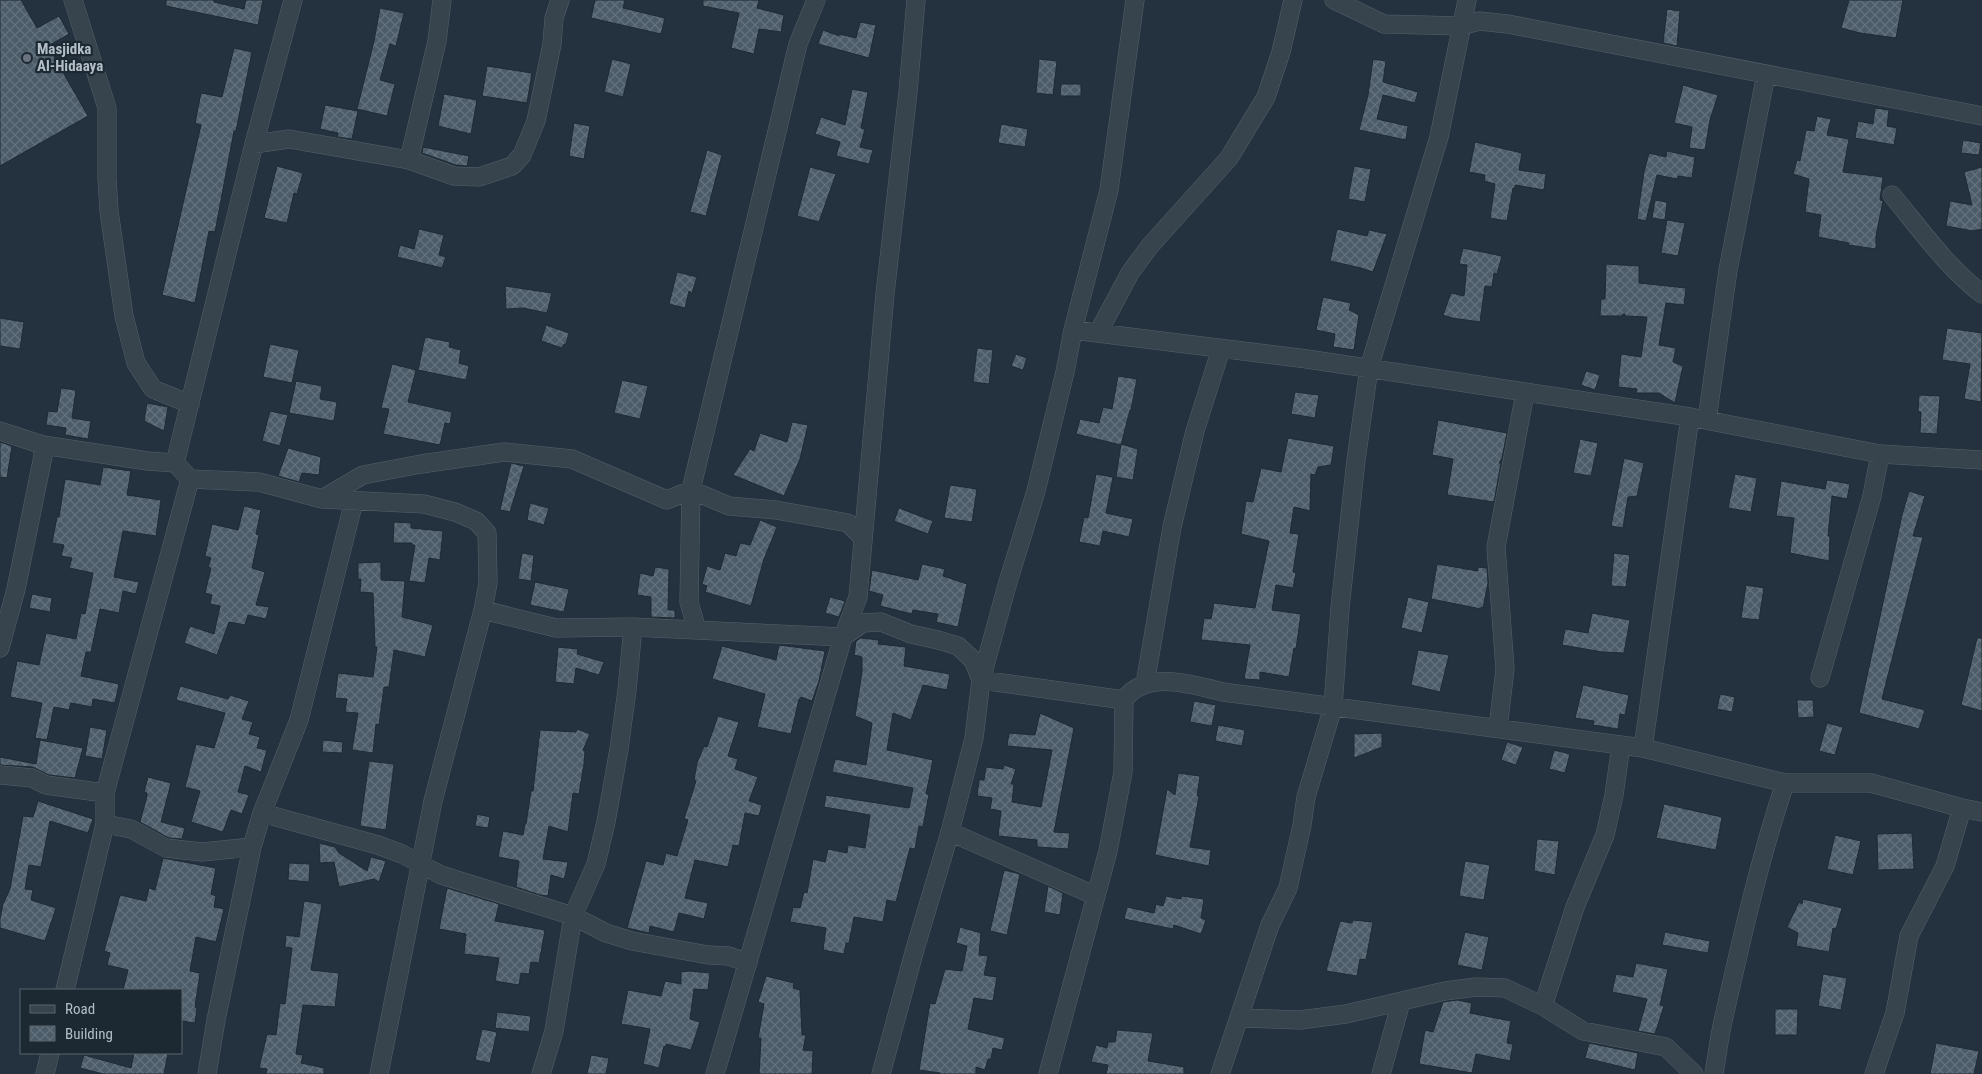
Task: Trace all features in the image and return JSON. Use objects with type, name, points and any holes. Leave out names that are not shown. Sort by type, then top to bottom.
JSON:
[{"type":"street","points":[[73,0],[107,108],[106,178],[109,211],[124,316],[136,363],[153,389],[190,404]]},
{"type":"street","points":[[175,463],[254,144],[293,0]]},
{"type":"street","points":[[409,160],[437,41],[442,0]]},
{"type":"street","points":[[254,144],[289,139],[409,160],[454,176],[479,177],[512,166],[522,155],[536,121],[552,44],[554,18],[560,0]]},
{"type":"street","points":[[697,630],[689,602],[692,490],[798,44],[816,0]]},
{"type":"street","points":[[715,1074],[843,637],[858,597],[885,294],[908,92],[916,0]]},
{"type":"street","points":[[880,1074],[950,832],[974,738],[981,680],[1036,491],[1065,372],[1072,330],[1109,190],[1135,0]]},
{"type":"street","points":[[1098,334],[1130,273],[1149,247],[1229,158],[1266,97],[1281,52],[1293,0]]},
{"type":"street","points":[[1334,0],[1384,24],[1461,26],[1478,22],[1508,24],[1982,116]]},
{"type":"street","points":[[1220,1074],[1270,925],[1288,888],[1302,825],[1306,797],[1333,707],[1340,608],[1356,460],[1369,368],[1439,137],[1467,0]]},
{"type":"street","points":[[1643,748],[1699,418],[1766,74]]},
{"type":"street","points":[[1892,195],[1950,264],[1969,284],[1982,294]]},
{"type":"street","points":[[1072,330],[1369,368],[1699,418],[1880,454],[1982,460]]},
{"type":"street","points":[[1145,684],[1172,527],[1195,432],[1221,349]]},
{"type":"street","points":[[1498,728],[1505,669],[1496,547],[1525,393]]},
{"type":"street","points":[[0,431],[43,444],[148,461],[175,463],[190,479],[259,482],[322,499],[424,504],[455,512],[476,521],[487,533],[488,583],[483,610],[433,801],[379,1074]]},
{"type":"street","points":[[0,648],[18,579],[43,456],[43,444]]},
{"type":"street","points":[[322,499],[364,475],[421,464],[504,452],[572,459],[667,500],[692,490],[729,506],[776,510],[848,523],[863,538]]},
{"type":"street","points":[[1820,678],[1872,496],[1880,454]]},
{"type":"street","points":[[65,989],[105,824],[105,793],[190,479]]},
{"type":"street","points":[[207,1074],[216,1020],[252,847],[262,813],[299,720],[354,501]]},
{"type":"street","points":[[483,610],[556,628],[633,627],[843,637],[863,623],[881,622],[911,634],[958,646],[973,660],[981,680]]},
{"type":"street","points":[[541,1074],[554,1031],[573,916],[596,864],[606,822],[620,749],[633,627]]},
{"type":"street","points":[[981,680],[1124,700]]},
{"type":"street","points":[[1048,1074],[1108,851],[1122,772],[1124,700],[1129,692],[1145,684],[1163,681],[1188,684],[1223,692],[1643,748],[1785,784],[1871,783],[1982,812]]},
{"type":"street","points":[[1543,1006],[1575,907],[1604,835],[1614,795],[1621,745]]},
{"type":"street","points":[[0,775],[32,778],[46,785],[105,793]]},
{"type":"street","points":[[1714,1074],[1723,1022],[1754,889],[1771,825],[1785,784]]},
{"type":"street","points":[[1874,1074],[1895,1013],[1908,936],[1945,866],[1962,808]]},
{"type":"street","points":[[262,813],[378,845],[442,875],[573,916],[606,933],[632,941],[708,955],[729,956],[748,963]]},
{"type":"street","points":[[105,824],[131,829],[166,848],[202,852],[252,847]]},
{"type":"street","points":[[950,832],[1096,896]]},
{"type":"street","points":[[1239,1018],[1300,1020],[1346,1014],[1445,991],[1505,988],[1543,1006],[1583,1031],[1666,1047],[1694,1074]]},
{"type":"street","points":[[1381,1074],[1401,1002]]},
{"type":"street","points":[[45,1074],[50,1054]]},
{"type":"building","name":"Masjidka Al-Hidaaya","points":[[0,0],[21,0],[37,28],[59,16],[69,34],[48,46],[88,116],[0,166]]},
{"type":"building","points":[[166,0],[214,0],[214,2],[244,9],[246,0],[263,0],[258,25],[166,6]]},
{"type":"building","points":[[595,0],[625,0],[623,8],[665,18],[661,34],[591,18]]},
{"type":"building","points":[[703,0],[759,0],[757,8],[784,15],[781,32],[759,29],[754,54],[731,48],[739,13],[703,6]]},
{"type":"building","points":[[1849,0],[1903,0],[1896,38],[1860,33],[1841,28]]},
{"type":"building","points":[[380,8],[404,13],[396,46],[390,44],[380,80],[395,84],[387,116],[357,109]]},
{"type":"building","points":[[1667,9],[1680,11],[1677,46],[1663,43]]},
{"type":"building","points":[[860,22],[876,25],[869,58],[818,44],[823,30],[839,36],[839,34],[856,38]]},
{"type":"building","points":[[234,48],[252,52],[236,131],[234,131],[215,232],[209,231],[195,303],[162,295],[201,125],[195,123],[201,93],[222,97]]},
{"type":"building","points":[[612,59],[631,64],[623,97],[604,92]]},
{"type":"building","points":[[1039,59],[1057,61],[1053,95],[1036,93]]},
{"type":"building","points":[[1373,59],[1386,61],[1383,82],[1418,92],[1415,103],[1383,95],[1377,119],[1408,126],[1406,140],[1359,130],[1368,95]]},
{"type":"building","points":[[487,66],[532,73],[527,103],[482,96]]},
{"type":"building","points":[[1061,84],[1081,84],[1081,96],[1060,96]]},
{"type":"building","points":[[1683,85],[1718,95],[1710,120],[1705,150],[1689,148],[1692,127],[1674,123]]},
{"type":"building","points":[[852,89],[868,92],[861,128],[865,129],[860,147],[873,150],[869,164],[836,156],[840,142],[815,134],[821,117],[845,125]]},
{"type":"building","points":[[444,94],[477,100],[471,134],[438,126]]},
{"type":"building","points":[[325,105],[358,111],[352,139],[337,137],[338,133],[320,129]]},
{"type":"building","points":[[1875,108],[1889,110],[1887,126],[1897,128],[1894,145],[1855,138],[1858,121],[1873,124]]},
{"type":"building","points":[[1817,116],[1831,119],[1827,135],[1849,139],[1843,172],[1883,177],[1880,200],[1883,201],[1876,236],[1876,249],[1848,245],[1849,243],[1818,237],[1821,215],[1805,212],[1809,179],[1793,174],[1797,160],[1800,161],[1806,130],[1814,131]]},
{"type":"building","points":[[574,123],[590,126],[584,159],[569,156]]},
{"type":"building","points":[[1001,124],[1028,129],[1025,147],[998,143]]},
{"type":"building","points":[[1963,140],[1981,143],[1979,155],[1961,153]]},
{"type":"building","points":[[1475,142],[1522,153],[1519,170],[1546,174],[1544,190],[1515,185],[1507,221],[1490,218],[1495,184],[1484,181],[1485,175],[1469,172]]},
{"type":"building","points":[[423,147],[469,156],[467,166],[456,165],[422,153]]},
{"type":"building","points":[[707,150],[722,155],[706,216],[690,212]]},
{"type":"building","points":[[1667,151],[1695,157],[1692,178],[1678,176],[1677,179],[1657,175],[1646,221],[1637,219],[1644,172],[1649,153],[1666,157]]},
{"type":"building","points":[[277,166],[303,173],[297,194],[294,193],[287,223],[264,218]]},
{"type":"building","points":[[1354,166],[1371,169],[1365,202],[1348,199]]},
{"type":"building","points":[[810,167],[836,174],[819,222],[797,216]]},
{"type":"building","points":[[1982,167],[1982,229],[1973,231],[1946,226],[1950,201],[1972,205],[1964,172]]},
{"type":"building","points":[[1655,200],[1667,202],[1665,220],[1652,218]]},
{"type":"building","points":[[1667,220],[1685,223],[1678,256],[1661,253]]},
{"type":"building","points":[[419,229],[444,235],[439,255],[446,257],[442,268],[397,257],[400,245],[414,249]]},
{"type":"building","points":[[1337,229],[1367,236],[1369,230],[1387,234],[1373,272],[1330,261]]},
{"type":"building","points":[[1463,248],[1502,256],[1497,274],[1494,273],[1492,287],[1485,286],[1480,322],[1443,315],[1451,293],[1464,296],[1467,265],[1459,264]]},
{"type":"building","points":[[1606,264],[1639,266],[1639,283],[1686,288],[1684,305],[1666,303],[1659,345],[1676,348],[1673,362],[1683,366],[1675,403],[1659,393],[1636,393],[1637,389],[1618,387],[1621,354],[1641,357],[1647,317],[1625,316],[1625,314],[1622,316],[1600,316],[1601,299],[1605,299]]},
{"type":"building","points":[[677,272],[697,277],[692,293],[689,291],[685,308],[669,304]]},
{"type":"building","points":[[505,286],[552,293],[547,313],[523,308],[506,309]]},
{"type":"building","points":[[1323,297],[1351,303],[1349,310],[1359,315],[1354,350],[1333,347],[1335,334],[1316,330]]},
{"type":"building","points":[[0,318],[24,322],[20,349],[0,346]]},
{"type":"building","points":[[546,325],[569,333],[566,344],[562,348],[541,341]]},
{"type":"building","points":[[1947,328],[1982,333],[1981,402],[1964,399],[1970,364],[1942,360]]},
{"type":"building","points":[[425,337],[450,342],[449,347],[461,350],[459,363],[469,366],[466,380],[418,370]]},
{"type":"building","points":[[270,344],[299,350],[292,383],[263,377]]},
{"type":"building","points":[[977,348],[993,350],[989,384],[973,382]]},
{"type":"building","points":[[1016,354],[1027,358],[1023,370],[1011,366]]},
{"type":"building","points":[[392,364],[416,370],[408,402],[452,412],[450,424],[445,423],[440,445],[383,434],[389,409],[381,408]]},
{"type":"building","points":[[1586,371],[1600,375],[1595,390],[1581,385]]},
{"type":"building","points":[[1118,376],[1137,379],[1121,445],[1076,434],[1080,419],[1099,423],[1103,407],[1112,409]]},
{"type":"building","points":[[622,380],[648,386],[640,419],[614,413]]},
{"type":"building","points":[[296,381],[322,386],[320,399],[337,402],[334,421],[289,413]]},
{"type":"building","points":[[61,388],[76,390],[72,418],[91,421],[88,439],[65,435],[66,428],[46,425],[48,411],[57,412]]},
{"type":"building","points":[[1295,392],[1319,395],[1315,418],[1291,414]]},
{"type":"building","points":[[1919,395],[1940,396],[1937,434],[1920,433],[1921,412],[1918,411]]},
{"type":"building","points":[[147,403],[168,407],[164,431],[144,421]]},
{"type":"building","points":[[270,411],[288,415],[280,446],[262,441]]},
{"type":"building","points":[[1438,420],[1507,433],[1502,458],[1499,463],[1501,463],[1494,502],[1447,495],[1453,459],[1432,455]]},
{"type":"building","points":[[792,422],[808,425],[800,459],[784,496],[733,475],[750,449],[754,451],[760,433],[787,442]]},
{"type":"building","points":[[1288,438],[1334,446],[1331,465],[1318,467],[1315,475],[1311,474],[1310,511],[1294,507],[1290,533],[1299,534],[1293,572],[1296,573],[1293,588],[1276,585],[1272,610],[1301,614],[1296,649],[1294,648],[1289,677],[1260,672],[1260,680],[1244,679],[1250,645],[1201,640],[1204,618],[1211,619],[1214,603],[1255,608],[1269,541],[1241,534],[1246,501],[1253,502],[1261,468],[1281,472]]},
{"type":"building","points":[[1580,439],[1598,443],[1591,476],[1573,473]]},
{"type":"building","points":[[0,442],[12,446],[7,478],[0,477]]},
{"type":"building","points":[[1121,444],[1138,449],[1133,480],[1116,477]]},
{"type":"building","points":[[288,448],[321,457],[319,475],[302,473],[299,482],[278,476]]},
{"type":"building","points":[[1624,458],[1644,463],[1637,496],[1628,497],[1623,528],[1611,526]]},
{"type":"building","points":[[511,463],[524,466],[510,512],[500,510]]},
{"type":"building","points":[[103,467],[131,471],[127,495],[161,500],[156,536],[123,531],[114,577],[139,582],[136,594],[123,591],[119,613],[100,609],[91,652],[86,652],[81,676],[119,684],[115,703],[93,699],[92,707],[71,703],[69,710],[54,707],[47,740],[35,738],[42,703],[10,697],[17,661],[39,665],[46,633],[76,639],[81,613],[85,614],[93,573],[69,568],[72,558],[61,556],[64,545],[52,543],[57,517],[59,517],[65,479],[100,485]]},
{"type":"building","points":[[1096,474],[1113,477],[1106,513],[1133,519],[1129,537],[1103,531],[1100,546],[1079,542],[1084,517],[1088,518]]},
{"type":"building","points":[[1735,474],[1757,478],[1751,512],[1728,508]]},
{"type":"building","points":[[1827,480],[1850,484],[1847,499],[1832,496],[1828,536],[1830,536],[1829,561],[1790,553],[1794,518],[1776,516],[1781,481],[1825,489]]},
{"type":"building","points":[[950,485],[977,489],[972,522],[944,518]]},
{"type":"building","points":[[1909,491],[1925,496],[1913,536],[1923,537],[1882,699],[1925,710],[1919,729],[1859,713],[1902,515]]},
{"type":"building","points":[[530,503],[549,508],[544,525],[527,520]]},
{"type":"building","points":[[244,506],[261,510],[256,534],[259,535],[252,568],[265,572],[256,605],[269,607],[266,619],[248,615],[245,625],[229,622],[217,655],[184,643],[190,626],[214,634],[220,606],[210,604],[212,595],[205,593],[211,568],[208,567],[211,558],[205,556],[212,524],[238,530]]},
{"type":"building","points":[[899,508],[933,521],[928,534],[894,521]]},
{"type":"building","points":[[760,520],[777,527],[764,559],[751,606],[705,592],[707,586],[702,584],[707,566],[720,570],[725,553],[736,556],[740,543],[750,545]]},
{"type":"building","points":[[394,522],[411,523],[411,528],[443,531],[440,560],[429,558],[425,583],[409,581],[415,545],[412,545],[412,543],[393,543]]},
{"type":"building","points":[[522,553],[534,555],[531,581],[518,579]]},
{"type":"building","points":[[1614,553],[1630,555],[1626,587],[1611,586]]},
{"type":"building","points":[[381,562],[381,580],[405,581],[402,617],[433,625],[425,657],[394,650],[389,687],[384,687],[379,725],[376,724],[373,753],[352,750],[358,713],[345,712],[347,699],[335,698],[338,673],[373,677],[377,647],[375,647],[373,593],[360,592],[361,579],[358,579],[358,563]]},
{"type":"building","points":[[922,564],[945,569],[943,576],[967,584],[958,627],[936,622],[938,614],[913,610],[912,614],[880,606],[883,595],[869,591],[872,570],[918,580]]},
{"type":"building","points":[[1437,564],[1478,571],[1478,567],[1487,568],[1488,583],[1483,608],[1431,599]]},
{"type":"building","points":[[655,567],[669,569],[668,610],[675,610],[675,618],[651,617],[651,597],[637,595],[640,573],[653,576]]},
{"type":"building","points":[[535,582],[569,589],[564,612],[530,605]]},
{"type":"building","points":[[1746,585],[1764,588],[1759,620],[1741,618]]},
{"type":"building","points":[[32,594],[52,598],[50,612],[29,608]]},
{"type":"building","points":[[830,597],[845,601],[839,617],[825,613]]},
{"type":"building","points":[[1408,597],[1429,602],[1422,633],[1401,628]]},
{"type":"building","points":[[1592,613],[1630,620],[1624,653],[1602,652],[1562,645],[1565,629],[1588,633]]},
{"type":"building","points":[[861,638],[879,640],[878,644],[906,647],[904,666],[950,674],[947,690],[923,685],[911,720],[893,713],[887,750],[933,760],[926,794],[929,794],[923,827],[919,826],[915,849],[910,848],[896,902],[887,900],[883,922],[854,917],[849,943],[846,943],[844,954],[823,950],[826,928],[790,922],[793,907],[800,908],[804,892],[807,893],[813,859],[825,862],[828,849],[847,853],[848,845],[865,848],[870,815],[824,807],[826,795],[909,808],[913,788],[832,772],[835,759],[866,765],[872,723],[855,716],[862,672],[862,657],[854,655],[856,641]]},
{"type":"building","points":[[1977,638],[1982,638],[1982,711],[1961,705]]},
{"type":"building","points":[[779,645],[825,651],[819,681],[812,701],[801,697],[799,699],[791,734],[757,727],[765,694],[712,679],[722,646],[776,660]]},
{"type":"building","points":[[558,647],[578,649],[577,654],[604,662],[599,675],[576,668],[574,684],[555,682]]},
{"type":"building","points":[[1418,650],[1449,655],[1440,692],[1411,685]]},
{"type":"building","points":[[1583,685],[1629,695],[1625,715],[1620,714],[1618,729],[1593,725],[1594,721],[1575,718]]},
{"type":"building","points":[[180,686],[228,699],[230,695],[249,701],[242,719],[253,722],[249,734],[260,737],[257,748],[267,750],[261,772],[245,766],[238,792],[249,795],[242,814],[231,810],[223,832],[191,822],[200,791],[185,787],[196,744],[214,748],[225,713],[176,700]]},
{"type":"building","points":[[1720,694],[1735,697],[1732,712],[1717,709]]},
{"type":"building","points":[[1797,700],[1813,700],[1814,717],[1798,718]]},
{"type":"building","points":[[1194,701],[1216,705],[1212,726],[1190,722]]},
{"type":"building","points":[[1040,713],[1074,728],[1054,832],[1070,833],[1068,849],[1037,847],[1037,840],[998,836],[1001,811],[990,809],[992,798],[977,796],[979,780],[984,780],[986,767],[1003,769],[1004,765],[1016,769],[1011,784],[1014,784],[1012,802],[1041,807],[1052,750],[1007,746],[1009,733],[1035,735]]},
{"type":"building","points":[[718,716],[739,722],[728,756],[738,759],[735,769],[758,777],[749,801],[762,805],[759,816],[745,813],[739,846],[733,845],[728,867],[695,860],[685,898],[708,903],[704,919],[679,913],[674,932],[650,926],[649,933],[627,928],[646,861],[663,865],[666,853],[677,856],[688,820],[684,819],[696,781],[694,780],[697,763],[704,746],[707,747]]},
{"type":"building","points":[[1827,723],[1843,727],[1835,755],[1819,751]]},
{"type":"building","points":[[1218,725],[1245,730],[1242,746],[1215,741]]},
{"type":"building","points":[[90,727],[107,730],[102,759],[85,756]]},
{"type":"building","points":[[577,729],[590,734],[583,750],[585,751],[584,764],[579,794],[573,793],[568,832],[549,826],[543,859],[568,862],[566,872],[564,879],[551,875],[548,896],[540,895],[516,887],[519,861],[498,857],[503,831],[523,835],[531,791],[533,791],[540,730],[576,732]]},
{"type":"building","points":[[1382,733],[1382,747],[1354,758],[1354,734]]},
{"type":"building","points":[[40,740],[83,748],[75,778],[49,775],[33,767],[0,765],[0,757],[36,764]]},
{"type":"building","points":[[323,740],[343,742],[342,753],[322,752]]},
{"type":"building","points":[[1507,742],[1523,747],[1516,765],[1501,760]]},
{"type":"building","points":[[1554,750],[1570,754],[1565,773],[1549,769]]},
{"type":"building","points":[[369,761],[394,764],[386,830],[360,826]]},
{"type":"building","points":[[1178,773],[1200,776],[1197,796],[1199,796],[1190,847],[1211,850],[1209,866],[1155,855],[1167,789],[1175,795]]},
{"type":"building","points":[[148,777],[171,783],[161,822],[185,828],[182,839],[169,838],[140,822],[147,796],[147,793],[144,792]]},
{"type":"building","points":[[38,801],[93,819],[88,833],[50,821],[41,867],[29,865],[25,889],[33,890],[31,900],[56,908],[45,941],[0,928],[3,904],[10,889],[23,816],[33,817]]},
{"type":"building","points":[[1664,804],[1722,817],[1716,850],[1656,838]]},
{"type":"building","points":[[477,814],[490,817],[488,828],[475,826]]},
{"type":"building","points":[[1912,833],[1914,869],[1878,870],[1877,834]]},
{"type":"building","points":[[1835,835],[1861,841],[1853,875],[1827,869]]},
{"type":"building","points":[[1537,839],[1559,841],[1555,875],[1534,871]]},
{"type":"building","points":[[319,843],[335,847],[339,853],[367,871],[371,857],[386,861],[379,882],[374,879],[339,887],[334,862],[320,863]]},
{"type":"building","points":[[163,858],[216,868],[211,894],[216,896],[214,907],[224,909],[216,942],[196,937],[190,971],[200,973],[195,1007],[197,1008],[195,1023],[182,1021],[182,989],[123,989],[128,970],[107,965],[110,953],[104,951],[120,895],[146,901],[149,888],[155,890]]},
{"type":"building","points":[[1465,861],[1490,865],[1484,900],[1459,896]]},
{"type":"building","points":[[289,863],[310,864],[309,882],[288,880]]},
{"type":"building","points":[[1004,870],[1020,874],[1007,935],[990,931]]},
{"type":"building","points":[[1048,886],[1063,893],[1060,915],[1044,912]]},
{"type":"building","points":[[447,888],[499,904],[495,921],[545,930],[539,963],[531,962],[529,974],[521,973],[519,985],[495,981],[499,958],[464,954],[466,934],[439,929]]},
{"type":"building","points":[[1166,896],[1181,899],[1182,896],[1204,899],[1201,918],[1206,920],[1201,934],[1174,925],[1173,929],[1124,919],[1127,907],[1154,913],[1156,904],[1163,906]]},
{"type":"building","points":[[1803,899],[1842,908],[1836,929],[1833,928],[1829,952],[1796,946],[1798,933],[1787,927],[1799,902],[1802,904]]},
{"type":"building","points":[[304,901],[322,904],[311,970],[339,973],[335,1007],[303,1005],[296,1054],[303,1055],[301,1063],[324,1068],[324,1074],[266,1074],[267,1069],[259,1068],[267,1034],[276,1035],[280,1003],[285,1004],[292,948],[285,947],[286,935],[299,937]]},
{"type":"building","points":[[1353,920],[1373,922],[1366,960],[1360,959],[1357,976],[1326,971],[1340,921],[1352,923]]},
{"type":"building","points":[[960,927],[981,933],[979,955],[988,956],[984,975],[997,977],[993,1001],[974,998],[968,1029],[1005,1038],[1002,1050],[993,1048],[991,1059],[988,1059],[985,1070],[976,1067],[976,1074],[940,1074],[919,1070],[930,1003],[935,1004],[945,969],[962,971],[967,946],[956,943]]},
{"type":"building","points":[[1465,932],[1489,937],[1482,970],[1457,965]]},
{"type":"building","points":[[1665,932],[1710,941],[1708,953],[1662,945]]},
{"type":"building","points":[[1636,963],[1668,969],[1660,1005],[1664,1006],[1655,1034],[1638,1031],[1647,999],[1612,992],[1616,974],[1633,977]]},
{"type":"building","points":[[681,972],[710,973],[708,990],[694,989],[690,1019],[700,1022],[691,1050],[666,1044],[659,1068],[643,1064],[650,1029],[621,1024],[628,990],[661,996],[665,981],[681,984]]},
{"type":"building","points":[[1823,974],[1847,978],[1841,1010],[1818,1006]]},
{"type":"building","points":[[766,976],[794,983],[793,988],[800,990],[802,1035],[806,1035],[803,1050],[813,1051],[812,1074],[759,1074],[761,1038],[758,1038],[764,1004],[758,1002]]},
{"type":"building","points":[[1457,1000],[1472,1003],[1470,1013],[1511,1021],[1507,1043],[1513,1044],[1510,1061],[1476,1054],[1472,1073],[1419,1064],[1425,1030],[1433,1032],[1443,1002]]},
{"type":"building","points":[[1775,1009],[1798,1009],[1797,1035],[1775,1035]]},
{"type":"building","points":[[497,1012],[531,1016],[529,1032],[495,1028]]},
{"type":"building","points":[[482,1029],[497,1032],[490,1063],[475,1060]]},
{"type":"building","points":[[1117,1030],[1153,1033],[1148,1061],[1184,1067],[1184,1074],[1106,1074],[1108,1065],[1091,1062],[1096,1045],[1107,1048],[1108,1042],[1115,1042]]},
{"type":"building","points":[[1589,1043],[1638,1053],[1635,1070],[1585,1058]]},
{"type":"building","points":[[1936,1043],[1979,1051],[1974,1074],[1930,1074]]},
{"type":"building","points":[[134,1054],[168,1054],[164,1074],[103,1074],[80,1068],[84,1055],[131,1068]]},
{"type":"building","points":[[591,1055],[609,1058],[606,1074],[587,1074]]},
{"type":"place","name":"Masjidka Al-Hidaaya","points":[[27,58]]}]
